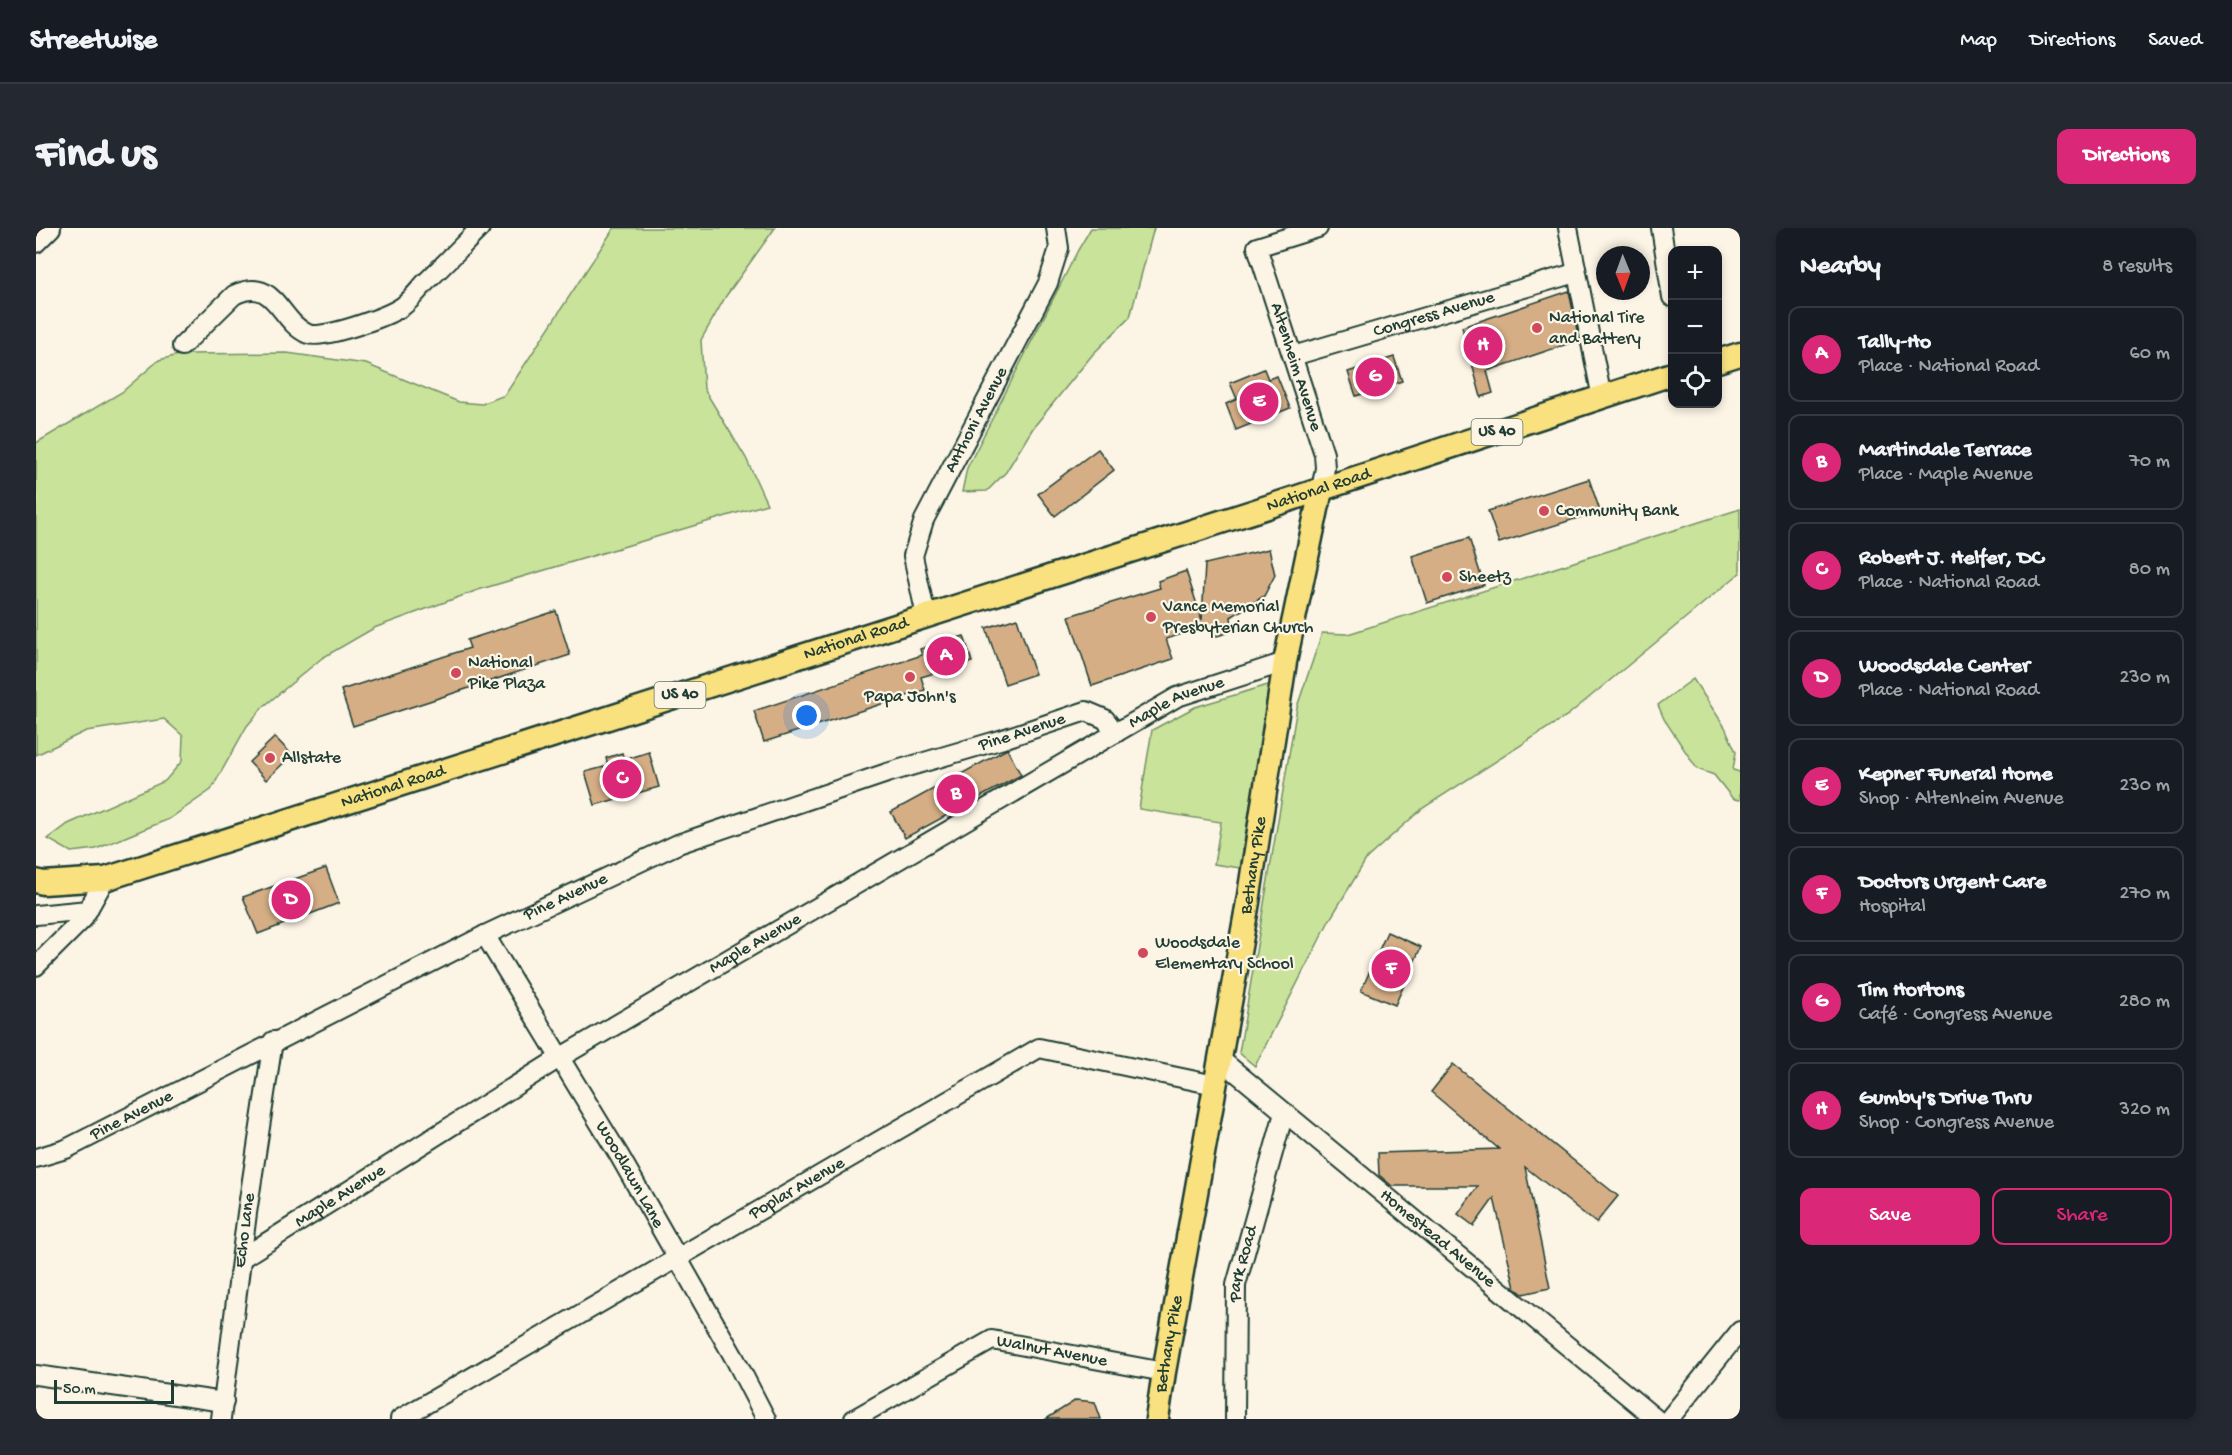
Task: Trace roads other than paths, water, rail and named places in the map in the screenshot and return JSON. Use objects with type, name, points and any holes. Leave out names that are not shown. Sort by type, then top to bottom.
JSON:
[{"type":"main road","points":[[1722,360],[1740,354]]},
{"type":"main road","name":"National Road","points":[[36,881],[43,883],[105,879],[1321,490],[1668,375]]},
{"type":"main road","name":"Bethany Pike","points":[[1157,1419],[1248,902],[1285,662],[1321,490]]},
{"type":"street","points":[[36,243],[51,228]]},
{"type":"street","points":[[182,346],[234,295],[245,290],[258,290],[268,295],[308,334],[322,336],[338,333],[402,307],[479,228]]},
{"type":"street","name":"Anthoni Avenue","points":[[926,616],[913,556],[924,520],[1048,283],[1059,248],[1056,228]]},
{"type":"street","name":"Altenheim Avenue","points":[[1318,228],[1257,247],[1324,454],[1325,468],[1321,490]]},
{"type":"street","points":[[1568,228],[1575,273],[1602,398]]},
{"type":"street","points":[[1661,228],[1668,272]]},
{"type":"street","name":"Congress Avenue","points":[[1293,356],[1575,273]]},
{"type":"street","name":"Maple Avenue","points":[[242,1258],[561,1057],[1177,697],[1285,662]]},
{"type":"street","name":"Pine Avenue","points":[[36,1158],[66,1149],[273,1041],[485,935],[678,844],[887,773],[1003,740],[1086,711],[1105,719],[1116,733]]},
{"type":"street","points":[[36,966],[82,920],[105,879]]},
{"type":"street","points":[[36,915],[88,910]]},
{"type":"street","name":"Woodlawn Lane","points":[[485,935],[619,1155],[735,1359],[766,1419]]},
{"type":"street","name":"Echo Lane","points":[[222,1411],[273,1041]]},
{"type":"street","name":"Poplar Avenue","points":[[400,1419],[1039,1048],[1215,1086]]},
{"type":"street","name":"Homestead Avenue","points":[[1220,1059],[1656,1419]]},
{"type":"street","name":"Park Road","points":[[1235,1419],[1236,1285],[1284,1113]]},
{"type":"street","points":[[1669,1419],[1740,1331]]},
{"type":"street","name":"Walnut Avenue","points":[[854,1419],[992,1340],[1164,1372]]},
{"type":"street","points":[[36,1375],[222,1411]]},
{"type":"place","name":"National Tire and Battery","points":[[1537,328]]},
{"type":"place","name":"Gumby's Drive Thru","points":[[1483,346]]},
{"type":"place","name":"Tim Hortons","points":[[1375,377]]},
{"type":"place","name":"Kepner Funeral Home","points":[[1259,402]]},
{"type":"place","name":"Community Bank","points":[[1544,511]]},
{"type":"place","name":"Sheetz","points":[[1447,577]]},
{"type":"place","name":"Vance Memorial Presbyterian Church","points":[[1151,617]]},
{"type":"place","name":"Tally-Ho","points":[[946,656]]},
{"type":"place","name":"National Pike Plaza","points":[[456,673]]},
{"type":"place","name":"Papa John's","points":[[910,677]]},
{"type":"place","name":"Allstate","points":[[270,758]]},
{"type":"place","name":"Robert J. Helfer, DC","points":[[622,779]]},
{"type":"place","name":"Martindale Terrace","points":[[956,794]]},
{"type":"place","name":"Woodsdale Center","points":[[291,900]]},
{"type":"place","name":"Woodsdale Elementary School","points":[[1143,953]]},
{"type":"place","name":"Doctors Urgent Care","points":[[1391,969]]}]
